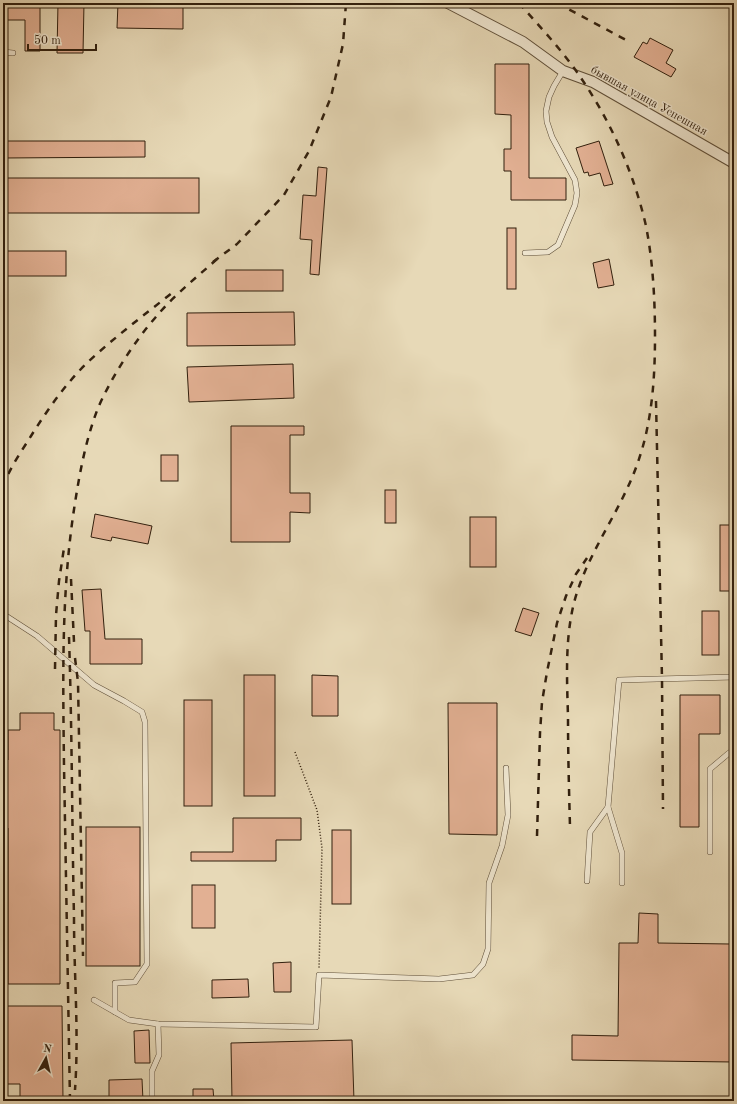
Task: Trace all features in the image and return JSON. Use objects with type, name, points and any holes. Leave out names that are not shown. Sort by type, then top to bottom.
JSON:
[{"type":"street","name":"бывшая улица Успешная","points":[[448,3],[523,42],[563,71],[593,82],[734,163]]},
{"type":"lane","points":[[3,52],[13,53]]},
{"type":"lane","points":[[525,253],[548,252],[558,245],[575,205],[577,193],[575,180],[552,137],[547,122],[546,111],[549,97],[563,71]]},
{"type":"lane","points":[[3,614],[37,636],[94,685],[142,712],[145,722],[147,964],[135,982],[116,983],[115,1012]]},
{"type":"lane","points":[[622,883],[622,853],[608,807],[619,680],[734,677]]},
{"type":"lane","points":[[710,852],[710,769],[734,750]]},
{"type":"lane","points":[[94,1000],[129,1020],[158,1024],[316,1026],[318,975],[439,979],[473,975],[483,964],[488,949],[489,883],[502,846],[508,816],[506,768]]},
{"type":"lane","points":[[587,881],[590,832],[608,807]]},
{"type":"lane","points":[[152,1101],[152,1071],[159,1055],[158,1024]]},
{"type":"path","points":[[295,752],[317,810],[322,848],[318,975]]},
{"type":"building","points":[[3,3],[40,3],[40,51],[25,51],[25,20],[3,20]]},
{"type":"building","points":[[58,3],[84,3],[83,53],[57,53]]},
{"type":"building","points":[[118,3],[183,3],[183,29],[117,28]]},
{"type":"building","points":[[650,38],[673,50],[666,63],[676,69],[671,77],[634,57],[643,42],[647,44]]},
{"type":"building","points":[[495,64],[529,64],[529,178],[566,178],[566,200],[511,200],[511,171],[504,171],[504,149],[511,149],[511,115],[495,114]]},
{"type":"building","points":[[3,141],[145,141],[145,157],[3,158]]},
{"type":"building","points":[[599,141],[613,184],[604,186],[600,173],[589,176],[588,172],[584,173],[576,148]]},
{"type":"building","points":[[318,167],[327,168],[319,275],[310,274],[312,240],[300,239],[303,195],[316,196]]},
{"type":"building","points":[[3,178],[199,178],[199,213],[3,213]]},
{"type":"building","points":[[507,228],[516,228],[516,289],[507,289]]},
{"type":"building","points":[[3,251],[66,251],[66,276],[3,276]]},
{"type":"building","points":[[609,259],[614,285],[598,288],[593,263]]},
{"type":"building","points":[[226,270],[283,270],[283,291],[226,291]]},
{"type":"building","points":[[294,312],[295,345],[187,346],[187,313]]},
{"type":"building","points":[[293,364],[294,398],[189,402],[187,367]]},
{"type":"building","points":[[231,426],[304,426],[304,435],[290,435],[290,493],[310,493],[310,513],[290,512],[290,542],[231,542]]},
{"type":"building","points":[[161,455],[178,455],[178,481],[161,481]]},
{"type":"building","points":[[385,490],[396,490],[396,523],[385,523]]},
{"type":"building","points":[[95,514],[152,526],[148,544],[112,537],[111,541],[91,537]]},
{"type":"building","points":[[470,517],[496,517],[496,567],[470,567]]},
{"type":"building","points":[[720,525],[734,525],[734,591],[720,591]]},
{"type":"building","points":[[101,589],[105,639],[142,639],[142,664],[90,664],[90,631],[85,631],[82,590]]},
{"type":"building","points":[[523,608],[539,613],[531,636],[515,631]]},
{"type":"building","points":[[702,611],[719,611],[719,655],[702,655]]},
{"type":"building","points":[[244,675],[275,675],[275,796],[244,796]]},
{"type":"building","points":[[312,675],[338,676],[338,716],[312,716]]},
{"type":"building","points":[[680,695],[720,695],[720,734],[699,734],[699,827],[680,827]]},
{"type":"building","points":[[184,700],[212,700],[212,806],[184,806]]},
{"type":"building","points":[[448,703],[497,703],[497,835],[449,834]]},
{"type":"building","points":[[20,713],[54,713],[54,730],[60,730],[60,984],[8,984],[8,828],[3,828],[3,760],[8,760],[8,730],[20,730]]},
{"type":"building","points":[[233,818],[301,818],[301,840],[276,840],[276,861],[191,861],[191,852],[233,852]]},
{"type":"building","points":[[86,827],[140,827],[140,966],[86,966]]},
{"type":"building","points":[[332,830],[351,830],[351,904],[332,904]]},
{"type":"building","points":[[192,885],[215,885],[215,928],[192,928]]},
{"type":"building","points":[[639,913],[658,914],[658,943],[730,944],[730,969],[734,969],[734,1062],[572,1060],[572,1035],[618,1036],[619,943],[638,943]]},
{"type":"building","points":[[291,962],[291,992],[274,992],[273,963]]},
{"type":"building","points":[[248,979],[249,997],[212,998],[212,980]]},
{"type":"building","points":[[3,1006],[62,1006],[63,1101],[20,1101],[20,1084],[3,1084]]},
{"type":"building","points":[[149,1030],[150,1063],[135,1063],[134,1031]]},
{"type":"building","points":[[352,1040],[354,1101],[232,1101],[231,1043]]},
{"type":"building","points":[[142,1079],[143,1101],[109,1101],[109,1080]]},
{"type":"building","points":[[193,1089],[213,1089],[214,1101],[193,1101]]},
{"type":"railway","points":[[213,262],[237,244],[284,195],[309,151],[331,97],[343,44],[346,3]]},
{"type":"railway","points":[[519,3],[574,68],[592,95],[612,130],[628,167],[641,206],[650,253],[654,295],[655,336],[652,400],[643,447],[631,480],[586,569],[573,607],[570,621],[567,675],[570,827]]},
{"type":"railway","points":[[557,3],[628,41]]},
{"type":"railway","points":[[70,1101],[63,667],[67,568],[70,536],[79,479],[87,443],[98,408],[109,385],[124,361],[139,338],[169,302],[217,259]]},
{"type":"railway","points":[[3,487],[19,454],[37,426],[73,378],[109,343],[172,293]]},
{"type":"railway","points":[[656,401],[662,679],[663,809]]},
{"type":"railway","points":[[55,669],[56,615],[64,548]]},
{"type":"railway","points":[[537,836],[540,733],[542,702],[547,672],[557,623],[566,596],[576,574],[587,558]]},
{"type":"railway","points":[[71,579],[74,642]]},
{"type":"railway","points":[[69,637],[76,1026],[75,1090]]},
{"type":"railway","points":[[75,658],[78,682],[83,956]]}]
